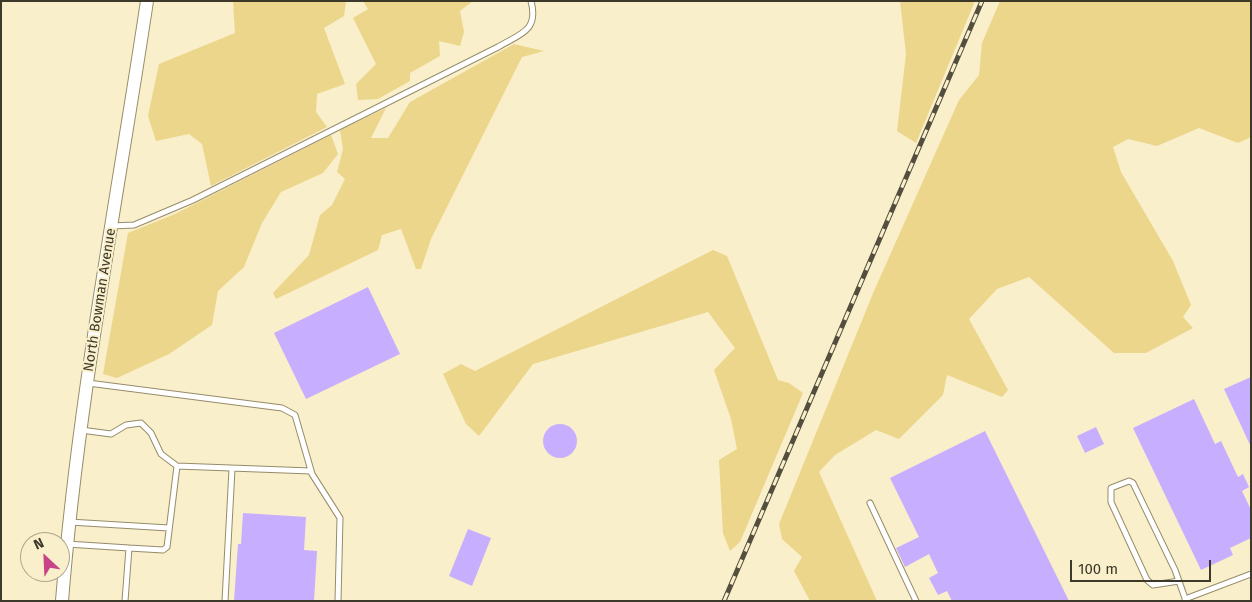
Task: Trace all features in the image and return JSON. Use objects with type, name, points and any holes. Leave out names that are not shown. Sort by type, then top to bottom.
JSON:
[{"type":"street","name":"North Bowman Avenue","points":[[67,532],[80,430],[147,1]]},
{"type":"street","name":"North Bowman Avenue","points":[[62,601],[63,582]]},
{"type":"lane","points":[[111,226],[134,226],[193,200],[498,47],[530,28],[534,21],[531,1]]},
{"type":"lane","points":[[88,383],[282,408],[295,415],[311,471],[317,484],[340,518],[338,601]]},
{"type":"lane","points":[[80,430],[111,434],[126,425],[141,423],[151,432],[161,454],[177,466],[311,471]]},
{"type":"lane","points":[[70,544],[163,550],[167,547],[177,466]]},
{"type":"lane","points":[[225,601],[232,469]]},
{"type":"lane","points":[[1179,582],[1153,585],[1147,580],[1111,502],[1112,488],[1129,481],[1133,483],[1179,582],[1185,600],[1251,574]]},
{"type":"lane","points":[[870,503],[916,601]]},
{"type":"lane","points":[[68,522],[169,528]]},
{"type":"lane","points":[[125,601],[128,548]]},
{"type":"shaded area","points":[[233,1],[346,1],[344,16],[324,28],[345,84],[317,94],[316,112],[327,127],[211,186],[202,144],[189,134],[156,141],[148,116],[159,64],[235,33]]},
{"type":"shaded area","points":[[363,1],[473,1],[460,11],[464,32],[460,46],[439,41],[440,56],[410,73],[410,81],[378,99],[358,100],[356,84],[376,64],[353,18],[368,9]]},
{"type":"shaded area","points":[[900,1],[975,1],[916,143],[897,131],[906,54]]},
{"type":"shaded area","points":[[1000,1],[1251,1],[1251,137],[1238,143],[1199,128],[1157,146],[1128,139],[1113,147],[1121,172],[1173,261],[1191,305],[1183,317],[1193,328],[1146,353],[1114,353],[1029,277],[997,289],[969,319],[1008,390],[1002,397],[947,375],[943,395],[899,439],[876,430],[835,455],[819,472],[877,601],[810,601],[794,571],[802,557],[782,539],[779,524],[874,291],[959,100],[979,75],[982,43]]},
{"type":"shaded area","points":[[514,44],[544,51],[522,57],[431,239],[421,269],[416,269],[401,229],[382,235],[378,250],[276,299],[273,293],[309,255],[320,215],[332,205],[345,179],[337,172],[343,149],[340,130],[386,108],[371,138],[388,138],[410,102]]},
{"type":"shaded area","points":[[331,135],[338,154],[323,173],[281,192],[262,223],[244,267],[218,291],[212,325],[169,354],[117,378],[103,374],[128,233],[175,214]]},
{"type":"shaded area","points":[[713,250],[727,256],[778,380],[789,383],[803,393],[740,542],[730,551],[723,533],[719,460],[737,449],[731,419],[714,370],[735,348],[708,312],[533,364],[479,436],[466,424],[443,374],[461,364],[475,371]]},
{"type":"building","points":[[368,287],[400,354],[306,399],[274,333]]},
{"type":"building","points":[[1251,377],[1251,447],[1224,389]]},
{"type":"building","points":[[1194,399],[1215,444],[1221,441],[1238,477],[1243,474],[1249,487],[1242,491],[1251,510],[1251,538],[1230,548],[1233,555],[1201,570],[1133,428]]},
{"type":"building","points":[[560,424],[567,425],[572,429],[576,434],[576,448],[572,453],[567,457],[560,458],[553,457],[548,453],[544,448],[543,441],[544,434],[548,429],[553,425]]},
{"type":"building","points":[[1096,427],[1104,444],[1085,453],[1077,436]]},
{"type":"building","points":[[985,431],[1069,601],[952,601],[947,591],[938,595],[929,578],[938,573],[929,554],[905,567],[896,548],[919,537],[890,478]]},
{"type":"building","points":[[243,513],[306,517],[304,550],[317,551],[314,601],[234,601],[238,544],[241,544]]},
{"type":"building","points":[[468,529],[491,538],[472,586],[449,576]]},
{"type":"railway","points":[[724,601],[982,1]]}]
